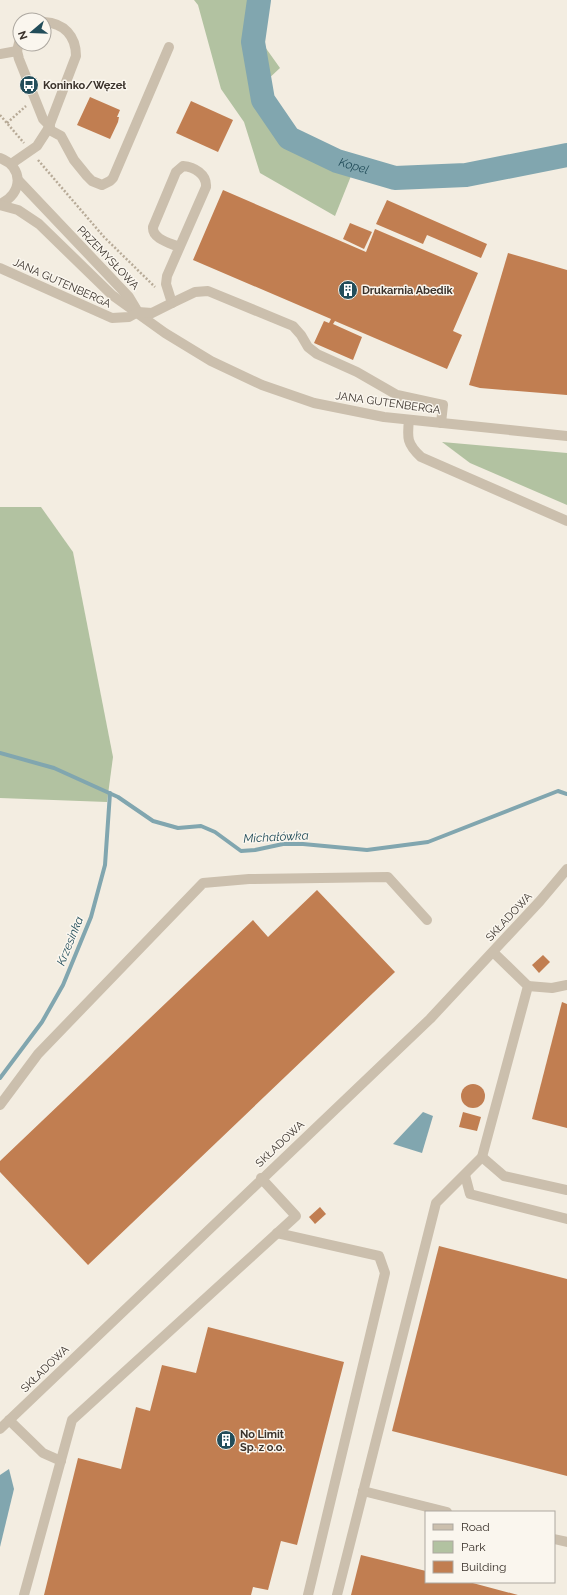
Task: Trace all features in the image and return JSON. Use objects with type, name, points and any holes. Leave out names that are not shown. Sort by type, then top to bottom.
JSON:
[{"type":"street","points":[[0,158],[11,164],[37,146],[49,127],[73,65],[76,56],[76,47],[73,38],[68,31],[52,22]]},
{"type":"street","points":[[17,52],[21,67],[43,119],[49,127],[61,136],[74,160],[92,181],[102,185],[113,178],[169,46]]},
{"type":"street","points":[[0,54],[12,52]]},
{"type":"street","name":"PRZEMYSŁOWA","points":[[11,164],[16,172],[18,180],[129,297],[138,312]]},
{"type":"street","points":[[172,303],[168,292],[167,276],[206,187],[206,182],[202,174],[183,166],[176,172],[153,227],[156,237],[179,247]]},
{"type":"street","points":[[0,204],[13,196],[17,188],[18,180]]},
{"type":"street","name":"PRZEMYSŁOWA","points":[[0,204],[18,210],[39,224],[101,285],[120,301],[138,312]]},
{"type":"street","name":"JANA GUTENBERGA","points":[[0,268],[107,317],[122,318],[138,312],[165,333],[194,352],[262,385],[298,398],[334,408],[409,420],[567,436]]},
{"type":"street","points":[[138,312],[152,312],[195,292],[208,291],[293,326],[301,335],[308,347],[317,354],[357,372],[397,394],[443,404],[441,423]]},
{"type":"street","points":[[409,420],[407,436],[408,442],[413,450],[421,457],[567,521]]},
{"type":"street","name":"SKŁADOWA","points":[[4,1423],[430,1019],[493,952],[567,869]]},
{"type":"street","points":[[0,1105],[38,1054],[203,883],[249,879],[388,877],[427,920]]},
{"type":"street","points":[[493,952],[528,986],[552,988],[567,985]]},
{"type":"street","points":[[337,1595],[436,1203],[482,1157],[528,986]]},
{"type":"street","points":[[482,1157],[504,1176],[567,1190]]},
{"type":"street","points":[[464,1175],[470,1194],[567,1219]]},
{"type":"street","points":[[24,1595],[72,1420],[296,1216],[261,1178]]},
{"type":"street","points":[[277,1233],[379,1256],[385,1273],[308,1595]]},
{"type":"street","points":[[4,1423],[43,1453],[61,1461]]},
{"type":"street","points":[[363,1491],[443,1511]]},
{"type":"street","points":[[555,1539],[567,1542]]},
{"type":"path","points":[[7,122],[29,104]]},
{"type":"path","points":[[0,115],[26,146]]},
{"type":"path","points":[[38,160],[104,237],[159,291],[168,292]]},
{"type":"green space","points":[[194,0],[248,0],[245,19],[280,68],[252,94],[279,135],[312,160],[351,176],[335,216],[260,173],[244,122],[221,89],[198,5]]},
{"type":"green space","points":[[442,442],[567,453],[567,505],[470,463]]},
{"type":"green space","points":[[0,507],[41,507],[73,552],[113,757],[107,802],[0,798]]},
{"type":"water","points":[[423,1112],[433,1116],[422,1153],[393,1144]]},
{"type":"water","points":[[9,1469],[14,1489],[0,1547],[0,1475]]},
{"type":"building","points":[[90,97],[120,110],[117,117],[119,117],[118,122],[110,139],[77,125]]},
{"type":"building","points":[[191,101],[233,120],[218,152],[176,133]]},
{"type":"building","name":"Drukarnia Abedik","points":[[223,190],[366,252],[375,229],[478,273],[453,331],[462,335],[447,369],[335,321],[333,324],[362,337],[353,360],[314,343],[324,321],[329,323],[331,319],[193,260]]},
{"type":"building","points":[[387,200],[487,244],[481,258],[427,235],[423,244],[376,224]]},
{"type":"building","points":[[350,223],[372,232],[364,249],[343,239]]},
{"type":"building","points":[[508,253],[567,270],[567,395],[480,388],[469,385]]},
{"type":"building","points":[[317,890],[395,972],[88,1265],[0,1172],[0,1161],[253,920],[268,937]]},
{"type":"building","points":[[543,955],[550,962],[539,973],[532,965]]},
{"type":"building","points":[[562,1002],[567,1004],[567,1128],[532,1119]]},
{"type":"building","points":[[473,1084],[482,1087],[485,1096],[482,1105],[473,1108],[464,1105],[461,1096],[464,1087]]},
{"type":"building","points":[[463,1112],[481,1117],[477,1131],[459,1127]]},
{"type":"building","points":[[320,1207],[326,1214],[315,1224],[309,1217]]},
{"type":"building","points":[[439,1246],[567,1279],[567,1476],[392,1431]]},
{"type":"building","name":"No Limit Sp. z o.o.","points":[[208,1327],[344,1362],[297,1545],[281,1541],[268,1590],[253,1587],[251,1595],[44,1595],[78,1458],[121,1469],[136,1407],[150,1411],[162,1365],[196,1373]]},
{"type":"building","points":[[361,1555],[425,1571],[425,1583],[473,1583],[518,1595],[351,1595]]},
{"type":"waterway","name":"Kopel","points":[[259,0],[253,42],[263,100],[289,138],[337,161],[395,178],[466,175],[567,155]]},
{"type":"waterway","name":"Michałówka","points":[[0,753],[54,768],[118,797],[153,821],[178,828],[201,826],[215,832],[241,851],[255,850],[283,844],[303,844],[367,850],[428,842],[558,791],[567,794]]},
{"type":"waterway","name":"Krzesinka","points":[[0,1078],[42,1022],[63,985],[91,917],[105,865],[110,793]]},
{"type":"place","name":"Koninko/Węzeł","points":[[29,85]]},
{"type":"place","name":"Drukarnia Abedik","points":[[348,290]]},
{"type":"place","name":"No Limit Sp. z o.o.","points":[[226,1440]]}]
